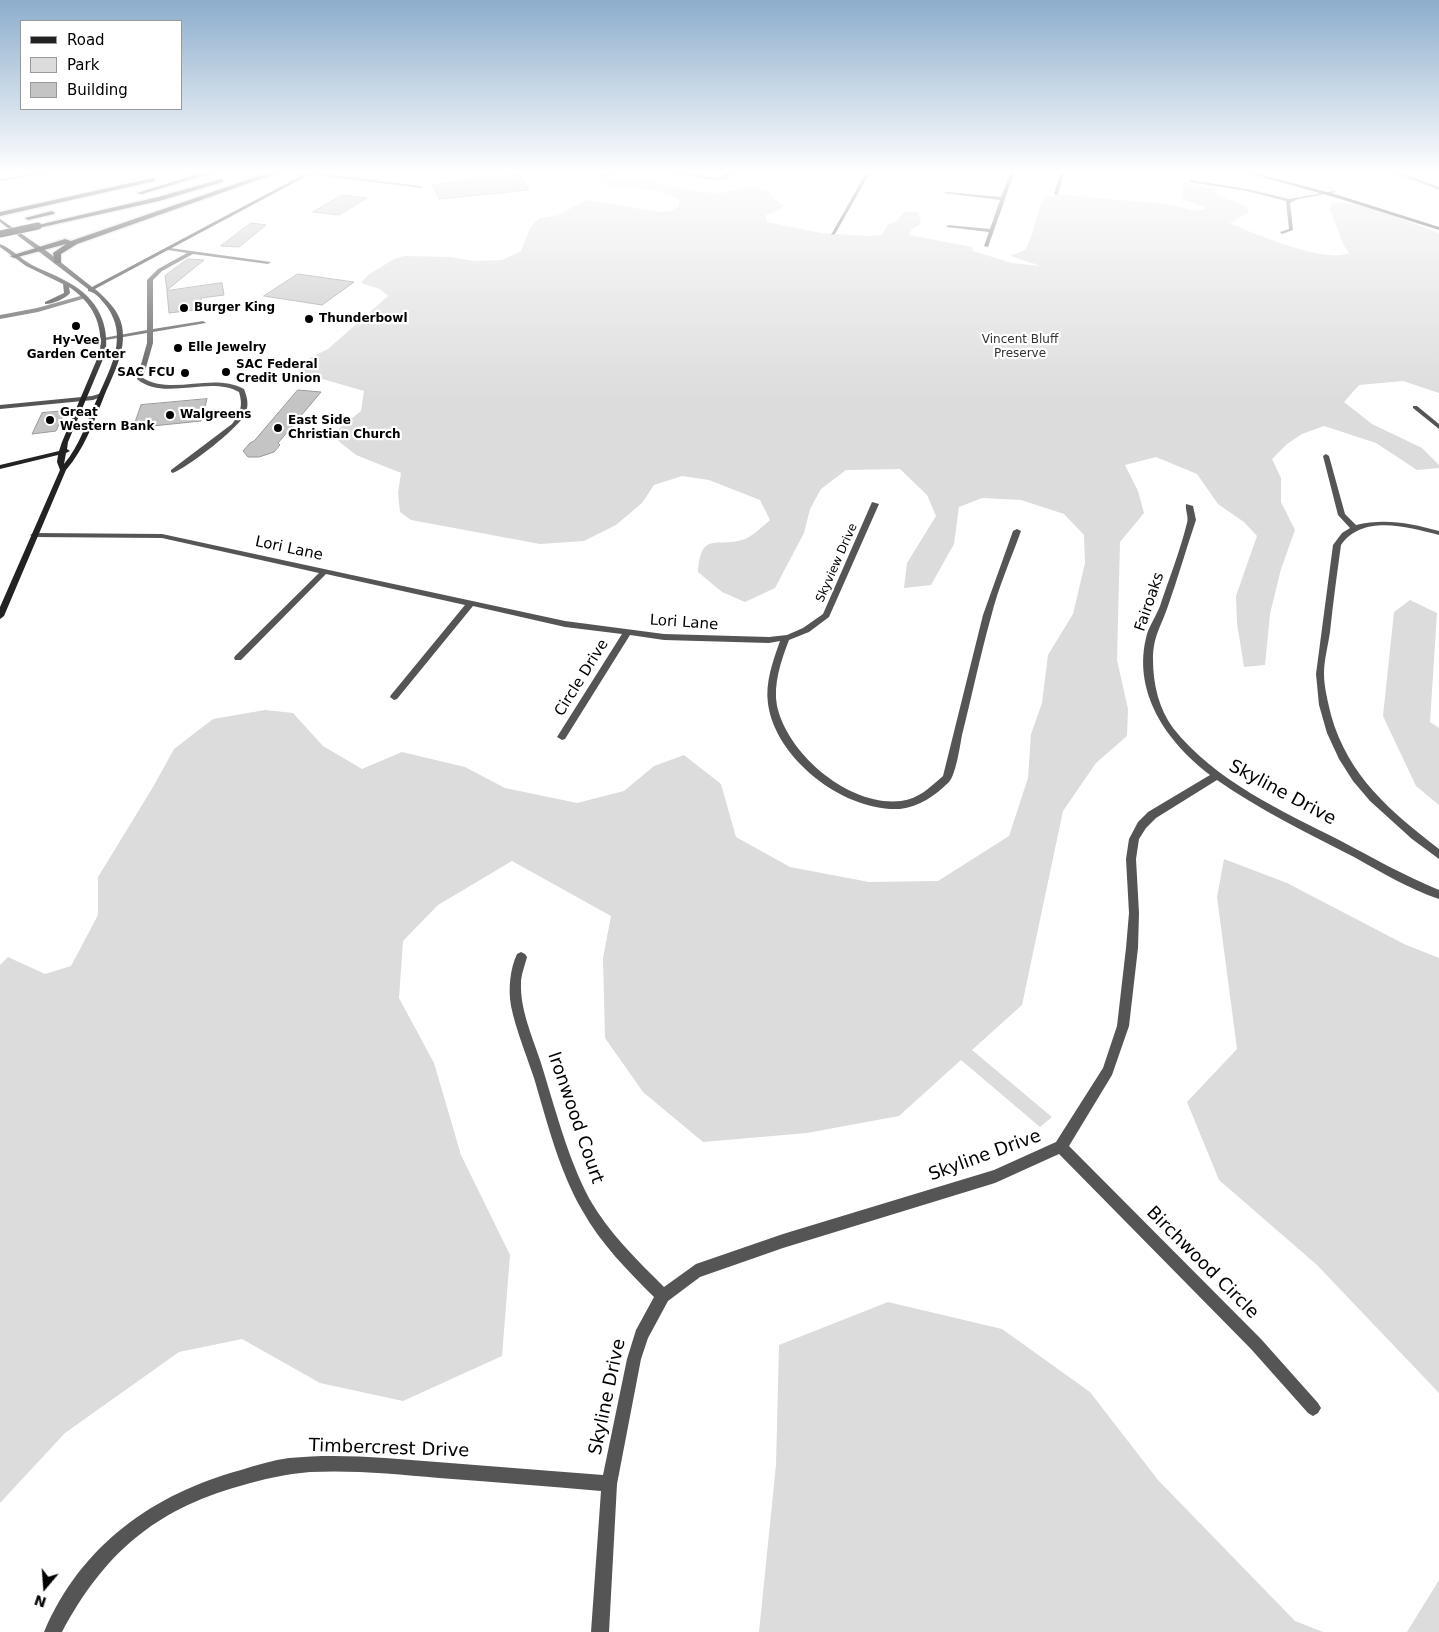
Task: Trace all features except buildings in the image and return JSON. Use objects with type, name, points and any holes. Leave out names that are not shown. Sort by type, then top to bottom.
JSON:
[{"type":"highway","points":[[14,256],[42,247]]},
{"type":"highway","points":[[58,261],[58,253],[64,247]]},
{"type":"main road","points":[[3,247],[34,268],[66,283],[82,296],[101,316],[106,338],[99,362],[62,452],[60,462],[63,470]]},
{"type":"main road","points":[[96,291],[173,247]]},
{"type":"main road","points":[[0,616],[63,470],[78,450],[102,395],[116,357],[120,335],[115,314],[96,291],[39,248]]},
{"type":"main road","points":[[82,296],[96,291],[160,258],[170,249]]},
{"type":"main road","points":[[80,279],[108,278],[132,269]]},
{"type":"main road","points":[[47,303],[67,293],[66,283]]},
{"type":"main road","points":[[0,467],[78,450]]},
{"type":"street","points":[[170,249],[268,262]]},
{"type":"street","points":[[173,471],[227,431],[239,420],[245,407],[245,393],[241,389],[226,384],[164,388],[142,383],[140,375],[148,351],[151,331],[151,277],[192,252]]},
{"type":"street","points":[[0,311],[82,296]]},
{"type":"street","points":[[0,317],[38,310],[82,296]]},
{"type":"street","points":[[106,338],[203,323]]},
{"type":"street","points":[[0,402],[102,395]]},
{"type":"street","points":[[0,407],[85,396]]},
{"type":"street","points":[[1415,407],[1439,427]]},
{"type":"street","points":[[1326,456],[1342,515],[1354,528]]},
{"type":"street","name":"Skyview Drive","points":[[785,638],[813,626],[829,610],[875,504]]},
{"type":"street","name":"Fairoaks","points":[[1190,506],[1192,520],[1161,615],[1152,631],[1148,676],[1156,704],[1166,724],[1196,758],[1217,776]]},
{"type":"street","points":[[1439,533],[1396,524],[1364,525],[1346,532],[1338,545],[1322,648],[1321,687],[1327,719],[1335,742],[1356,780],[1385,812],[1439,855]]},
{"type":"street","points":[[785,638],[771,687],[774,714],[781,731],[794,752],[824,779],[860,800],[893,806],[912,804],[924,800],[947,778],[986,615],[1017,531]]},
{"type":"street","name":"Lori Lane","points":[[34,534],[162,536],[565,624],[627,633],[732,640],[785,638]]},
{"type":"street","points":[[238,658],[326,571]]},
{"type":"street","points":[[394,697],[471,603]]},
{"type":"street","name":"Circle Drive","points":[[562,737],[627,633]]},
{"type":"street","name":"Skyline Drive","points":[[600,1632],[609,1484],[634,1359],[641,1335],[663,1296],[696,1271],[782,1242],[995,1176],[1061,1147],[1108,1071],[1117,1049],[1123,1026],[1132,948],[1134,913],[1131,859],[1134,839],[1142,825],[1152,815],[1217,776],[1253,800],[1418,886],[1439,895]]},
{"type":"street","name":"Ironwood Court","points":[[521,957],[515,982],[517,1005],[557,1134],[572,1175],[586,1205],[604,1232],[622,1255],[663,1296]]},
{"type":"street","name":"Birchwood Circle","points":[[1061,1147],[1249,1337],[1313,1408]]},
{"type":"street","name":"Timbercrest Drive","points":[[53,1632],[85,1579],[107,1552],[143,1520],[184,1496],[229,1480],[290,1466],[341,1464],[411,1467],[609,1484]]},
{"type":"green space","name":"Vincent Bluff Preserve","points":[[523,247],[972,247],[973,251],[1012,263],[1041,266],[1010,256],[1025,250],[1026,247],[1294,247],[1338,255],[1349,253],[1345,247],[1439,247],[1439,393],[1403,381],[1359,385],[1344,402],[1372,424],[1422,448],[1439,465],[1439,468],[1417,470],[1376,443],[1324,426],[1302,434],[1287,444],[1272,459],[1281,478],[1281,502],[1295,530],[1281,569],[1270,614],[1265,665],[1244,667],[1237,623],[1236,596],[1257,536],[1244,522],[1218,504],[1197,474],[1156,457],[1125,465],[1138,491],[1144,513],[1120,542],[1117,660],[1128,709],[1127,736],[1096,763],[1063,811],[1022,1005],[972,1050],[1052,1117],[1040,1127],[961,1060],[899,1116],[807,1133],[703,1142],[643,1092],[605,1038],[603,958],[611,916],[512,861],[438,905],[403,941],[399,998],[434,1063],[461,1155],[510,1255],[502,1356],[403,1401],[320,1383],[242,1339],[179,1352],[65,1433],[0,1503],[0,965],[8,957],[45,974],[71,966],[98,915],[98,877],[174,749],[213,719],[265,710],[293,713],[323,746],[362,769],[402,752],[465,767],[505,788],[577,803],[624,791],[654,766],[684,755],[721,784],[736,837],[790,867],[869,882],[938,881],[1009,836],[1028,778],[1031,734],[1042,703],[1048,655],[1073,614],[1085,563],[1084,535],[1064,514],[1021,500],[982,498],[959,507],[954,544],[931,585],[904,588],[907,563],[936,516],[927,495],[900,469],[846,470],[821,489],[810,509],[804,533],[775,588],[745,602],[722,592],[698,572],[703,550],[707,545],[745,539],[770,520],[760,500],[709,480],[682,476],[654,485],[642,503],[616,525],[584,541],[540,544],[411,520],[400,512],[398,493],[401,473],[356,455],[331,435],[361,411],[364,391],[298,372],[304,361],[328,349],[388,296],[380,289],[361,283],[368,275],[394,259],[404,256],[451,257],[473,261],[502,260],[521,251]]},
{"type":"green space","points":[[1410,600],[1437,613],[1430,722],[1439,728],[1439,805],[1416,786],[1383,716],[1394,612]]},
{"type":"green space","points":[[1224,859],[1287,883],[1404,944],[1439,958],[1439,1393],[1317,1265],[1219,1180],[1187,1102],[1237,1049],[1217,897]]},
{"type":"green space","points":[[888,1302],[1002,1329],[1090,1392],[1158,1480],[1295,1621],[1323,1632],[759,1632],[776,1465],[779,1345]]},
{"type":"green space","points":[[1439,1580],[1439,1632],[1407,1632]]},
{"type":"place","name":"Burger King","points":[[184,308]]},
{"type":"place","name":"Thunderbowl","points":[[309,319]]},
{"type":"place","name":"Hy-Vee Garden Center","points":[[76,326]]},
{"type":"place","name":"Elle Jewelry","points":[[178,348]]},
{"type":"place","name":"SAC Federal Credit Union","points":[[226,372]]},
{"type":"place","name":"SAC FCU","points":[[185,373]]},
{"type":"place","name":"Walgreens","points":[[170,415]]},
{"type":"place","name":"Great Western Bank","points":[[50,420]]},
{"type":"place","name":"East Side Christian Church","points":[[278,428]]}]
